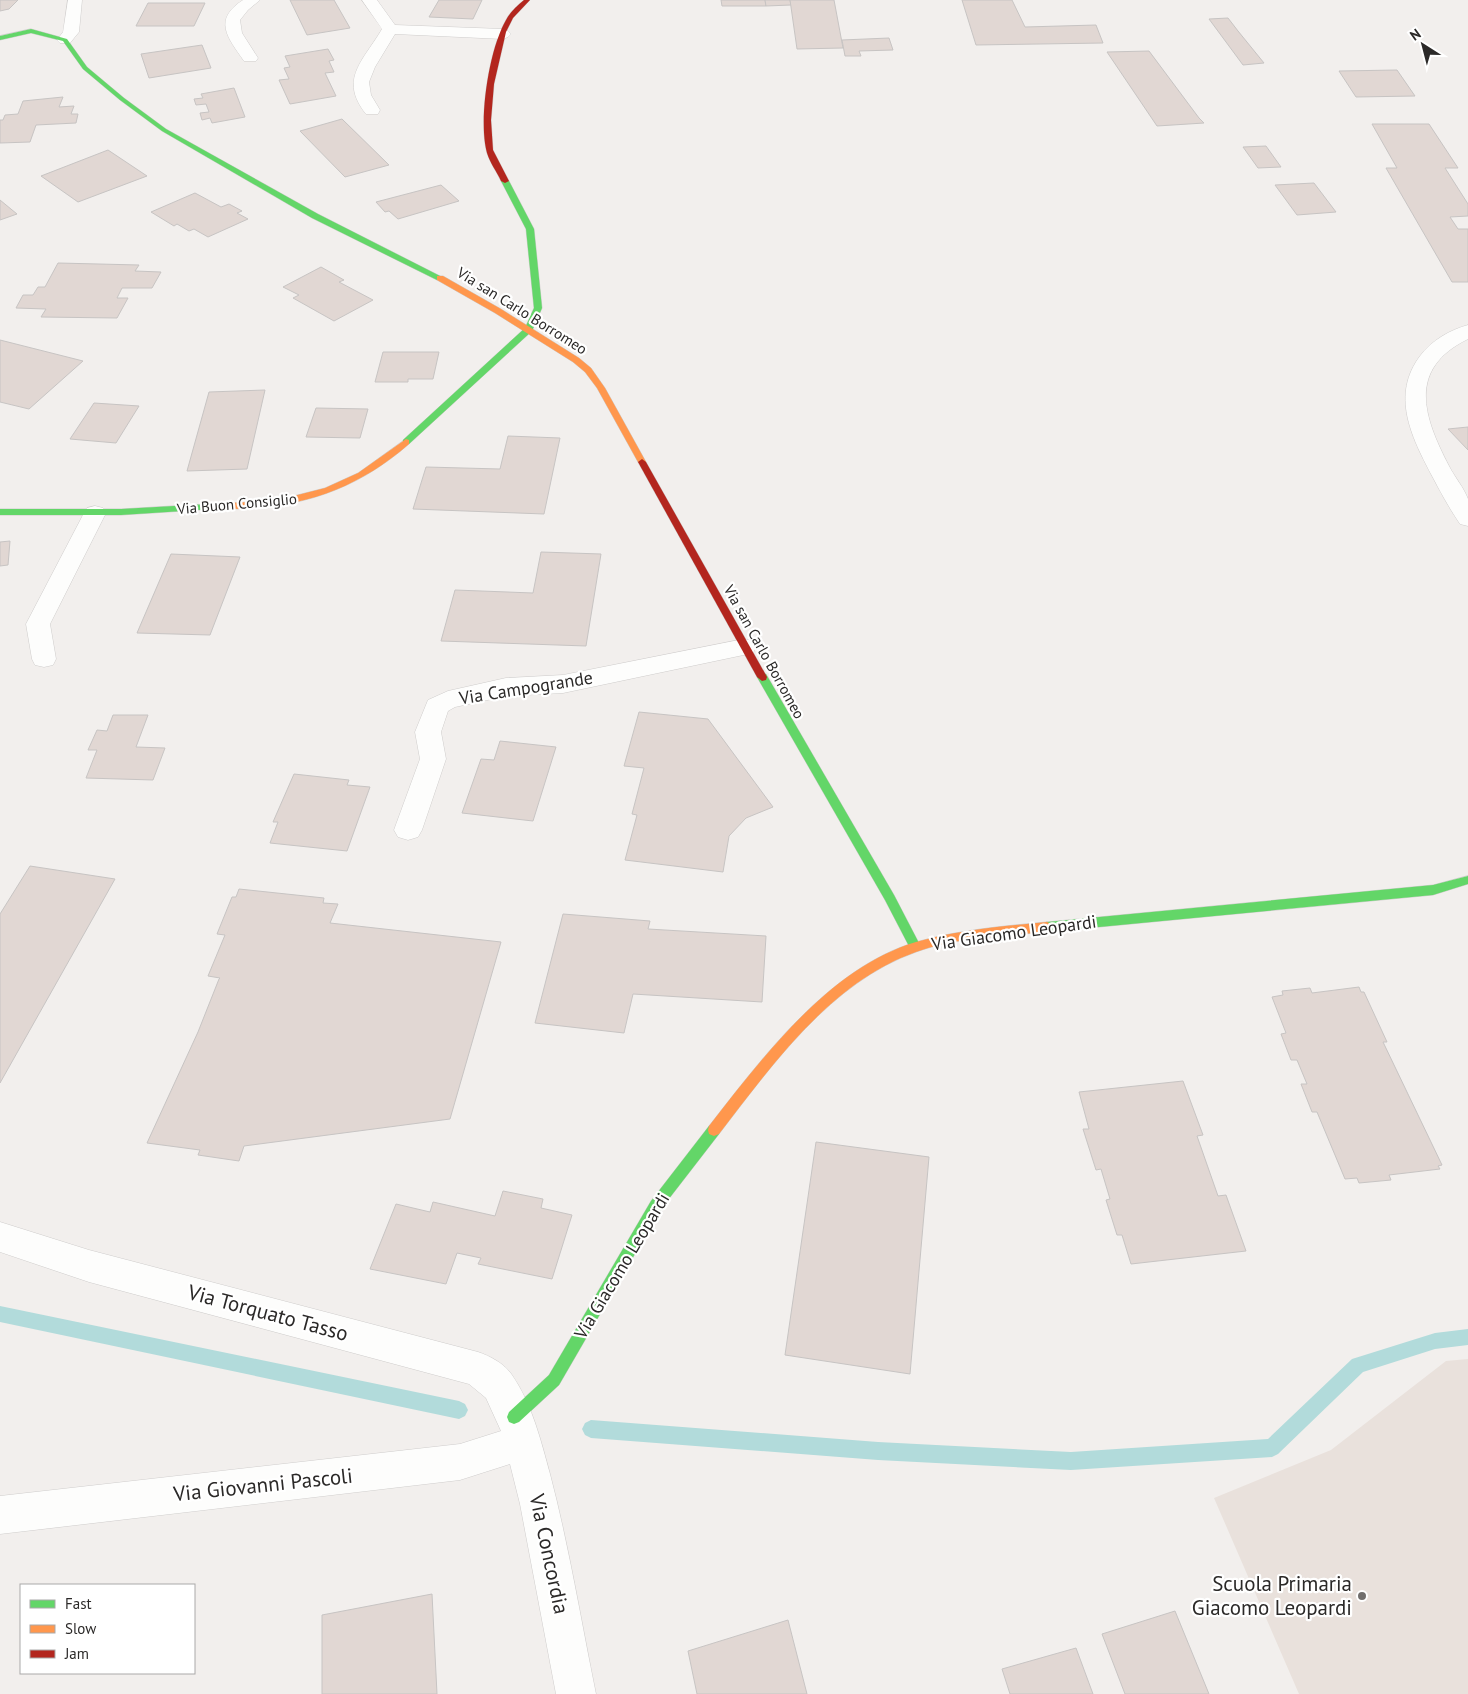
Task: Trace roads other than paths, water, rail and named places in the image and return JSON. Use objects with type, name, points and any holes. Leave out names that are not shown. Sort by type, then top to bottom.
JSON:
[{"type":"street","points":[[0,38],[31,32],[65,40],[71,32],[74,0]]},
{"type":"street","points":[[250,58],[238,40],[232,22],[234,15],[240,8],[253,0]]},
{"type":"street","points":[[370,0],[390,29]]},
{"type":"street","points":[[527,0],[509,20],[503,34],[492,74],[488,133],[490,151],[530,229],[538,308],[529,329]]},
{"type":"street","points":[[390,29],[503,34]]},
{"type":"street","points":[[372,110],[363,98],[360,87],[364,73],[390,29]]},
{"type":"street","name":"Via san Carlo Borromeo","points":[[65,40],[85,68],[122,99],[164,130],[316,216],[429,271],[529,329],[588,370],[600,388],[744,647],[890,898],[915,947]]},
{"type":"street","name":"Via Buon Consiglio","points":[[0,512],[95,513],[274,504],[304,499],[333,489],[371,470],[406,444],[529,329]]},
{"type":"street","points":[[1468,331],[1437,348],[1417,380],[1416,395],[1416,412],[1426,438],[1468,519]]},
{"type":"street","points":[[44,659],[38,624],[95,513]]},
{"type":"street","name":"Via Campogrande","points":[[408,830],[433,759],[428,732],[437,706],[448,700],[506,687],[563,684],[744,647]]},
{"type":"street","name":"Via Giacomo Leopardi","points":[[518,1430],[554,1380],[656,1205],[753,1080],[816,1010],[852,981],[887,959],[915,947],[962,937],[1005,931],[1433,890],[1468,880]]},
{"type":"street","name":"Via Torquato Tasso","points":[[0,1237],[98,1268],[478,1369],[499,1386],[518,1430]]},
{"type":"street","name":"Via Giovanni Pascoli","points":[[0,1515],[460,1462],[518,1430]]},
{"type":"street","name":"Via Concordia","points":[[518,1430],[539,1504],[576,1694]]},
{"type":"waterway","points":[[0,1314],[459,1410]]},
{"type":"waterway","points":[[591,1429],[878,1451],[1071,1461],[1272,1448],[1358,1365],[1435,1341],[1468,1337]]},
{"type":"place","name":"Scuola Primaria Giacomo Leopardi","points":[[1362,1596]]}]
